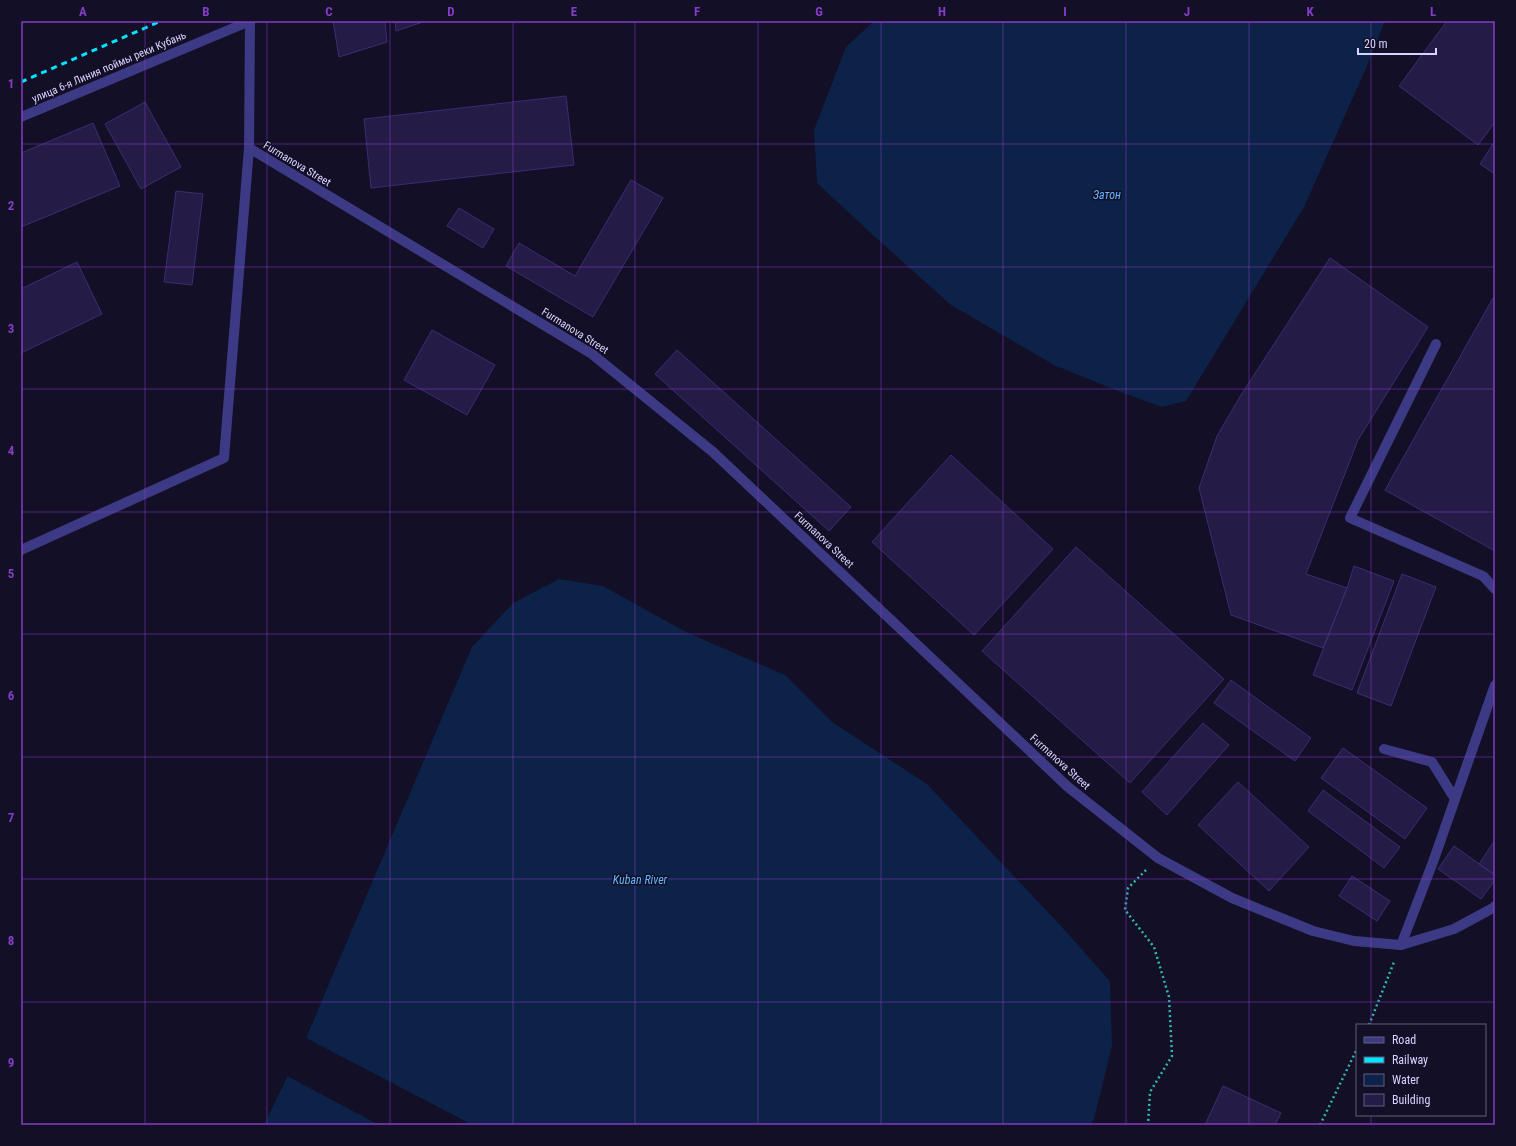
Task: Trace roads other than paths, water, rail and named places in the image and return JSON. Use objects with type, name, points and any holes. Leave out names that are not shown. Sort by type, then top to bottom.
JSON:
[{"type":"street","name":"улица 6-я Линия поймы реки Кубань","points":[[21,117],[250,21]]},
{"type":"street","name":"Furmanova Street","points":[[250,21],[248,148],[592,354],[714,452],[1068,787],[1158,858],[1232,898],[1313,931],[1354,941],[1401,945],[1454,930],[1495,906]]},
{"type":"street","points":[[21,550],[224,458],[248,148]]},
{"type":"street","points":[[1436,344],[1350,518],[1483,576],[1495,589]]},
{"type":"street","points":[[1401,945],[1433,862],[1495,685]]},
{"type":"street","points":[[1384,748],[1432,762],[1455,799]]},
{"type":"water","name":"Затон","points":[[874,21],[1385,21],[1367,66],[1304,207],[1186,401],[1162,407],[1054,365],[951,305],[817,183],[814,130],[846,47]]},
{"type":"water","name":"Kuban River","points":[[559,579],[603,586],[686,632],[785,675],[832,722],[927,784],[1060,925],[1110,981],[1112,1046],[1094,1119],[1090,1125],[264,1125],[306,1038],[472,647],[513,603]]},
{"type":"railway","points":[[21,82],[161,21]]}]
